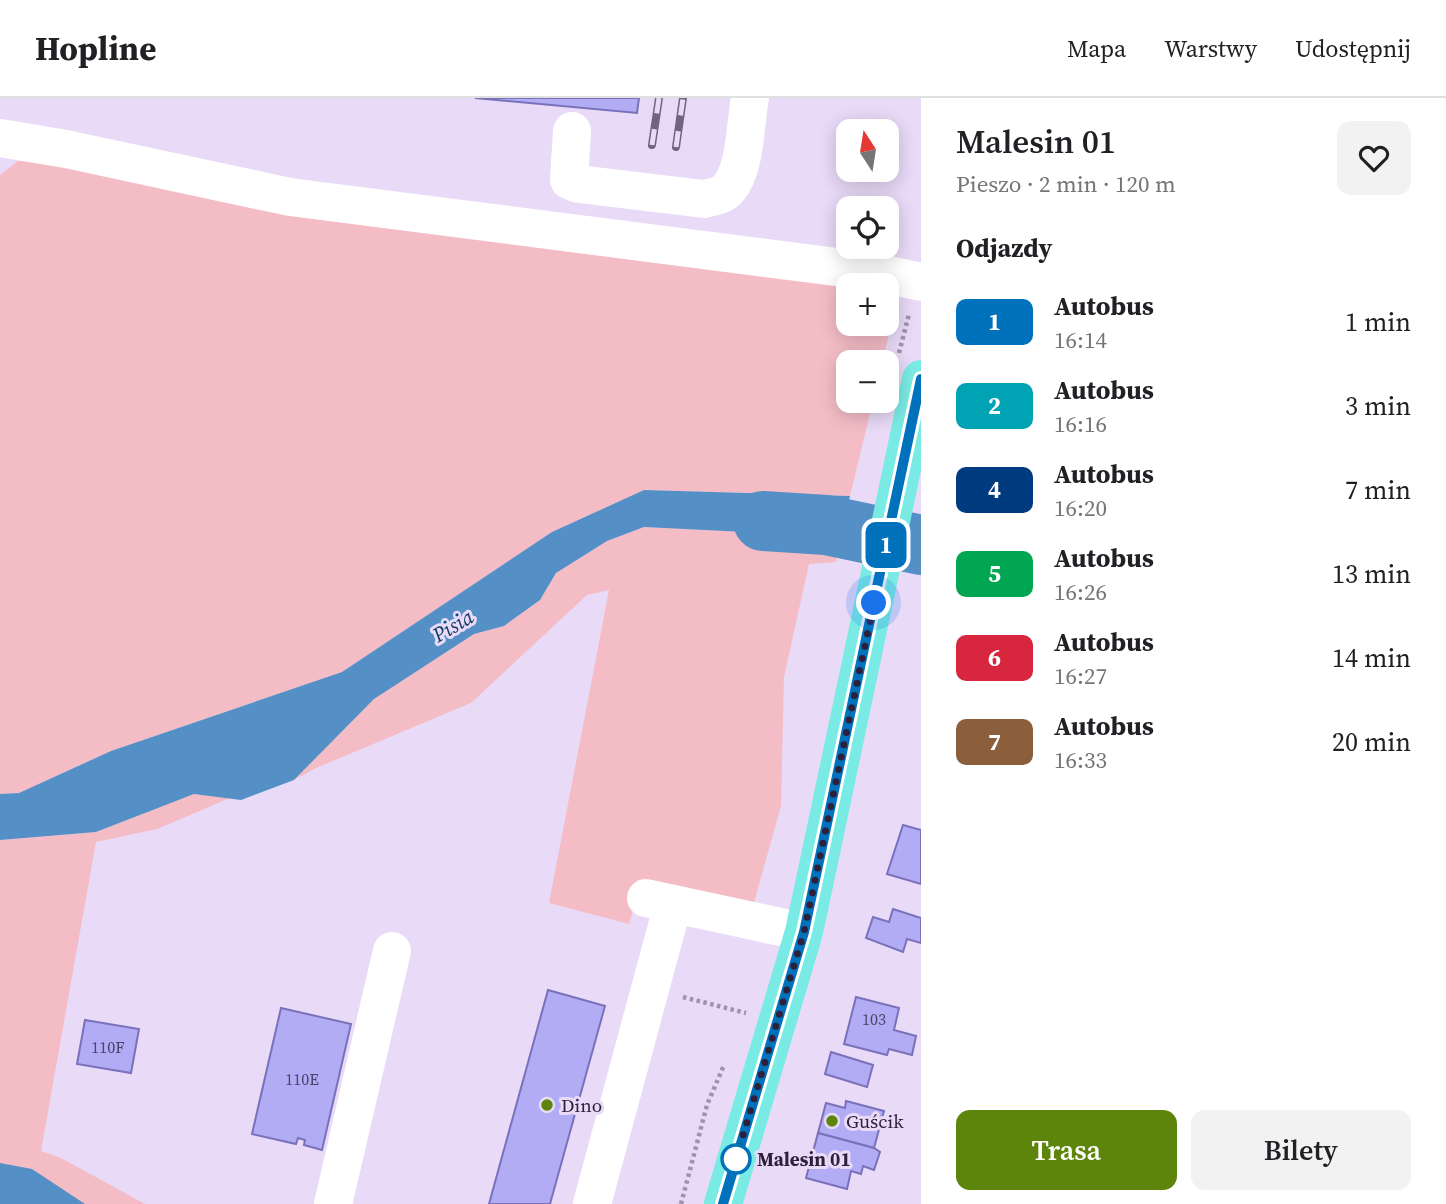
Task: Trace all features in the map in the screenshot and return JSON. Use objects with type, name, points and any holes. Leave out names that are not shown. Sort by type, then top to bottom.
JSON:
[{"type":"main road","points":[[723,1204],[804,932],[921,379]]},
{"type":"lane","points":[[572,131],[569,180],[579,184],[704,199],[719,196],[729,188],[739,166],[750,98]]},
{"type":"lane","points":[[0,138],[66,149],[290,197],[875,272],[921,282]]},
{"type":"lane","points":[[592,1204],[649,988],[659,901],[804,932]]},
{"type":"lane","points":[[333,1204],[392,951]]},
{"type":"path","points":[[649,988],[747,1013]]},
{"type":"shaded area","points":[[18,161],[58,161],[836,283],[836,336],[889,336],[885,350],[836,350],[836,413],[870,413],[850,496],[644,490],[552,532],[342,672],[111,751],[19,793],[0,794],[0,175]]},
{"type":"shaded area","points":[[644,527],[745,532],[838,553],[836,562],[809,564],[784,677],[781,806],[753,906],[641,881],[629,924],[549,903],[609,590],[587,595],[471,703],[316,768],[294,780],[374,699],[474,634],[504,626],[540,600],[556,573],[607,541]]},
{"type":"shaded area","points":[[194,794],[230,798],[157,829],[96,842],[41,1151],[61,1158],[145,1204],[0,1204],[0,840],[96,832]]},
{"type":"water","points":[[644,490],[850,496],[838,553],[745,532],[644,527],[607,541],[556,573],[540,600],[504,626],[474,634],[374,699],[294,780],[241,800],[194,794],[96,832],[0,840],[0,794],[19,793],[111,751],[342,672],[552,532]]},
{"type":"water","points":[[0,1163],[32,1169],[85,1204],[0,1204]]},
{"type":"building","points":[[475,98],[639,98],[637,113]]},
{"type":"building","points":[[903,825],[921,830],[921,884],[887,874]]},
{"type":"building","points":[[893,909],[921,918],[921,943],[907,939],[903,952],[866,938],[873,917],[889,922]]},
{"type":"building","name":"Dino","points":[[548,990],[605,1006],[550,1204],[489,1204]]},
{"type":"building","points":[[856,997],[899,1008],[894,1030],[916,1036],[912,1055],[889,1049],[887,1055],[844,1044]]},
{"type":"building","points":[[281,1008],[351,1024],[322,1150],[304,1145],[305,1140],[298,1138],[296,1144],[252,1134]]},
{"type":"building","points":[[85,1020],[139,1029],[131,1073],[77,1064]]},
{"type":"building","points":[[831,1052],[873,1065],[867,1087],[825,1074]]},
{"type":"building","points":[[846,1101],[884,1111],[874,1148],[818,1133],[826,1103],[845,1108]]},
{"type":"building","points":[[818,1133],[874,1148],[880,1152],[874,1170],[863,1166],[861,1174],[851,1171],[847,1189],[806,1178]]},
{"type":"waterway","name":"Pisia","points":[[763,521],[826,525],[921,545]]},
{"type":"railway","points":[[652,145],[659,98]]},
{"type":"railway","points":[[676,147],[683,98]]},
{"type":"bus line","name":"1","points":[[723,1204],[804,932],[921,379]]},
{"type":"place","name":"Dino","points":[[547,1105]]},
{"type":"place","name":"Guścik","points":[[832,1121]]},
{"type":"place","name":"Malesin 01","points":[[736,1159]]},
{"type":"route","points":[[736,1159],[804,932],[874,603]]}]
